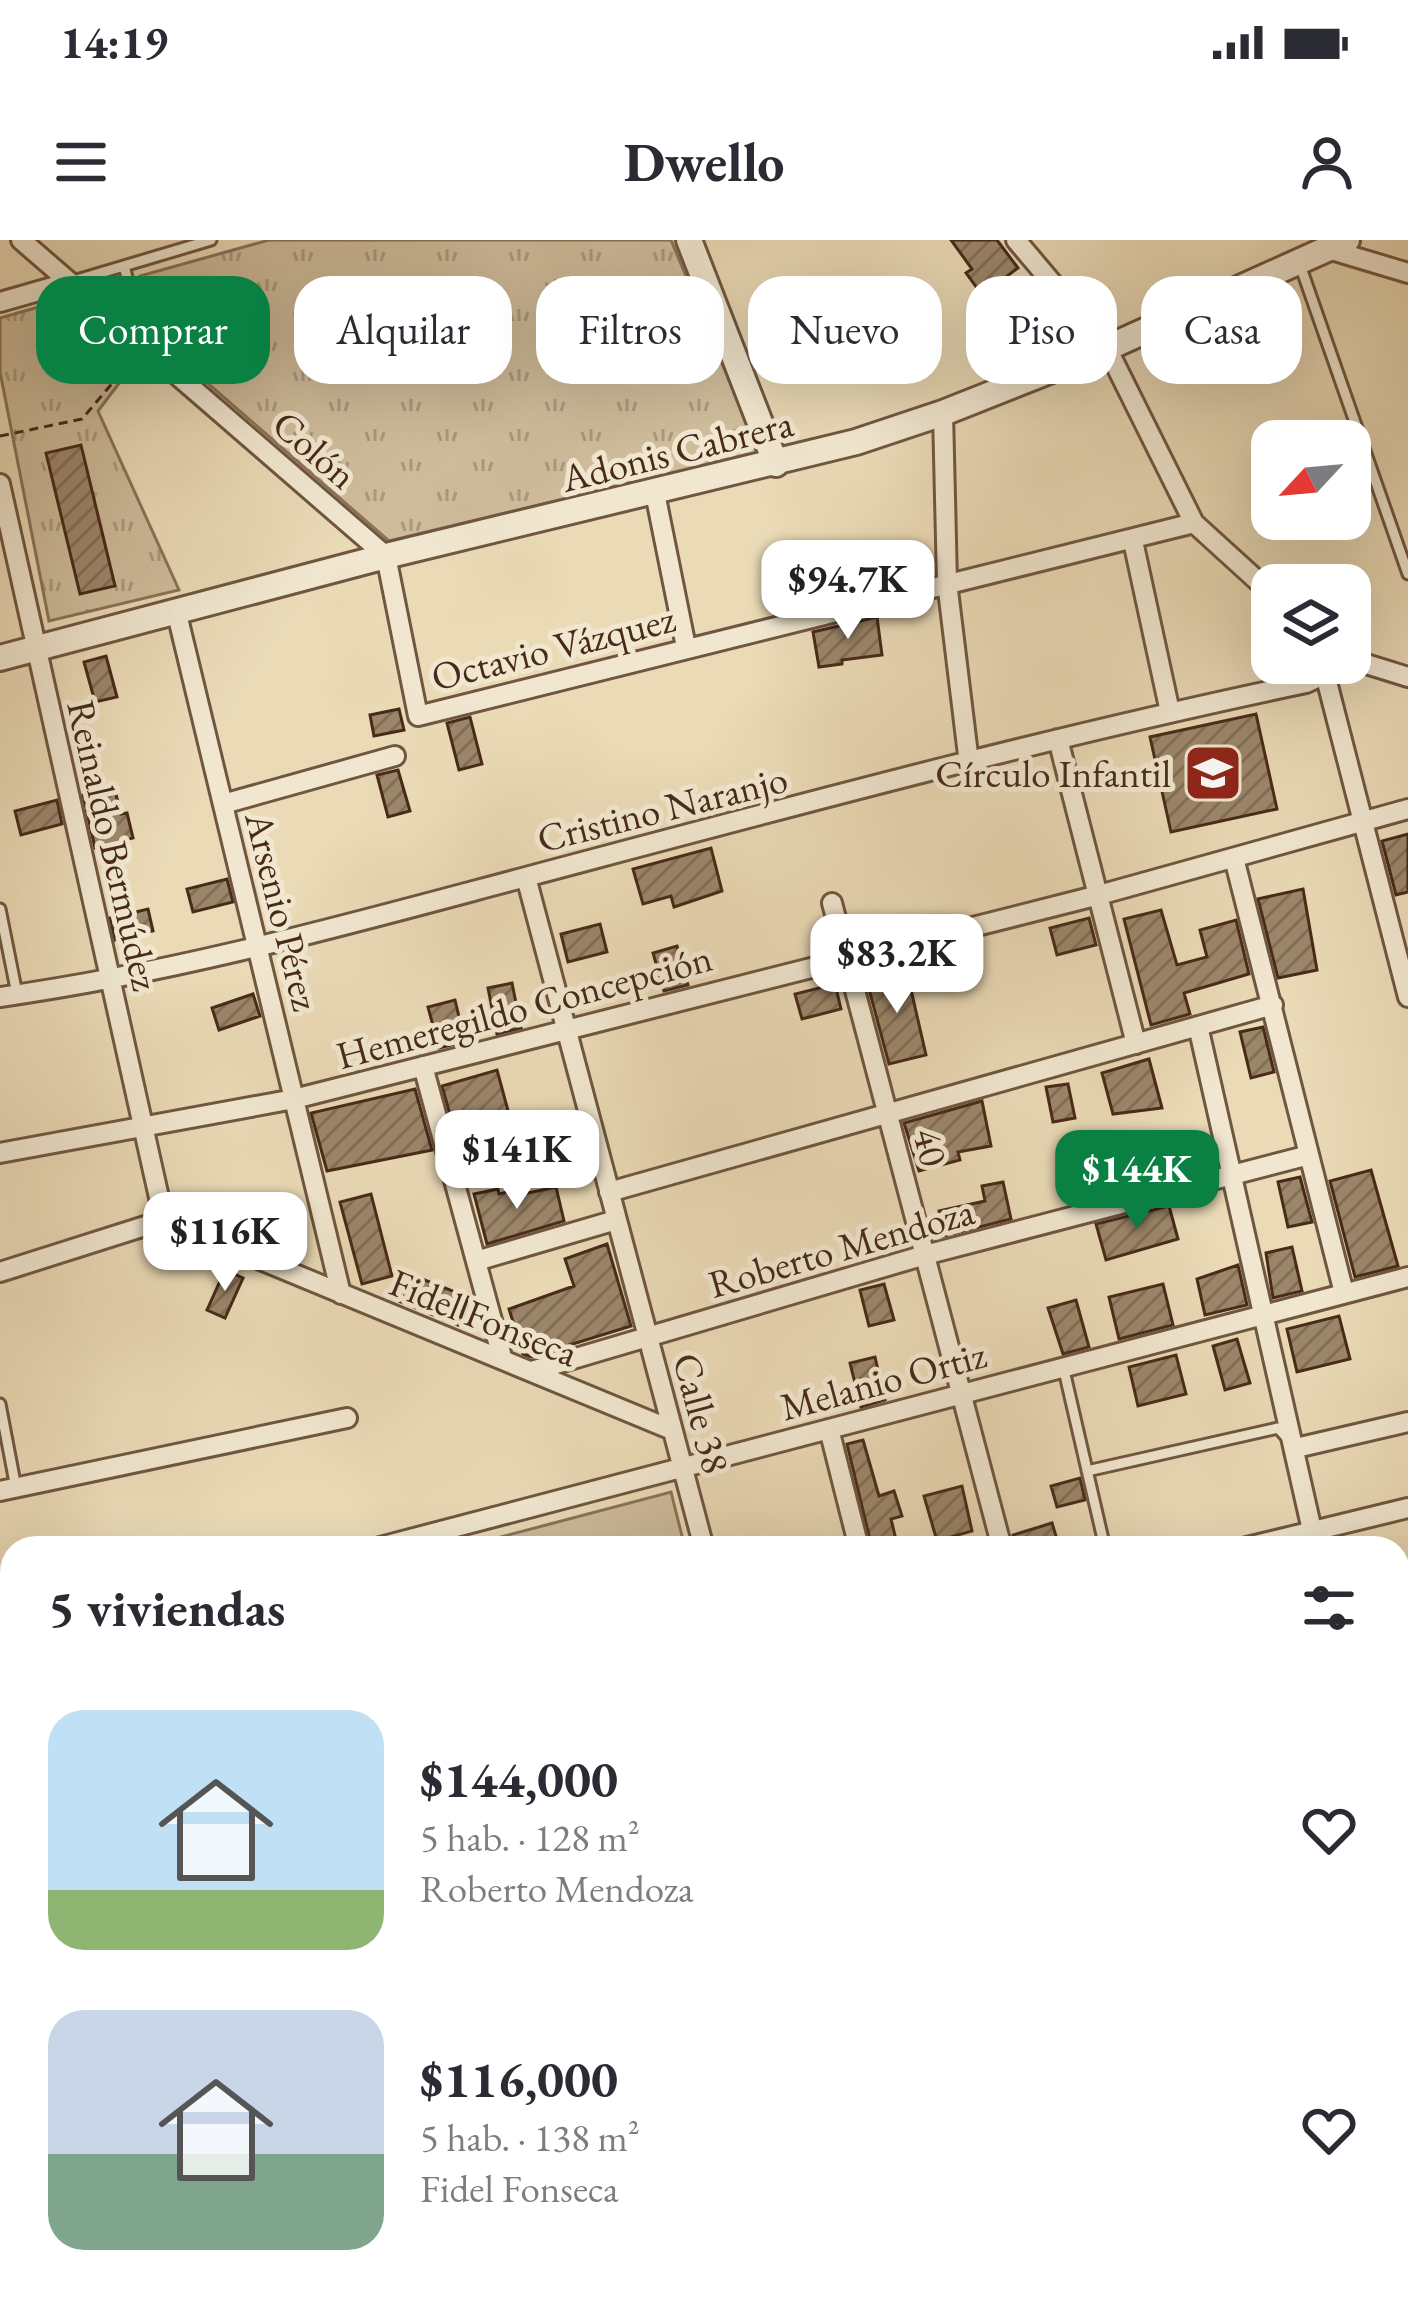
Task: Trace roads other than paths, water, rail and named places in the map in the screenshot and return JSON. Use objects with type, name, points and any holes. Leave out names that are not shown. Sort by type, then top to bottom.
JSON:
[{"type":"street","name":"Colón","points":[[21,240],[63,276]]},
{"type":"street","points":[[688,240],[776,464]]},
{"type":"street","points":[[1016,240],[1046,276]]},
{"type":"street","points":[[1338,244],[1408,273]]},
{"type":"street","name":"Adonis Cabrera","points":[[1117,344],[1338,244]]},
{"type":"street","points":[[0,302],[36,292]]},
{"type":"street","points":[[1117,368],[1195,523],[1251,575]]},
{"type":"street","name":"Colón","points":[[190,384],[386,556]]},
{"type":"street","name":"Adonis Cabrera","points":[[0,658],[386,556],[776,464],[943,413],[1016,384]]},
{"type":"street","points":[[943,413],[946,582],[969,763]]},
{"type":"street","name":"Reinaldo Bermúdez","points":[[0,484],[164,1220]]},
{"type":"street","points":[[655,493],[686,647]]},
{"type":"street","name":"Octavio Vázquez","points":[[386,556],[418,716],[1195,523]]},
{"type":"street","points":[[1133,541],[1170,712]]},
{"type":"street","name":"Arsenio Pérez","points":[[177,614],[341,1294]]},
{"type":"street","points":[[1371,666],[1408,677]]},
{"type":"street","name":"Cristino Naranjo","points":[[8,995],[111,981],[258,949],[1058,739],[1301,684]]},
{"type":"street","points":[[1333,684],[1408,997]]},
{"type":"street","points":[[1058,739],[1136,1044]]},
{"type":"street","points":[[223,804],[395,756]]},
{"type":"street","name":"Hemeregildo Concepción","points":[[0,1153],[294,1100],[1099,895],[1408,809]]},
{"type":"street","points":[[1234,858],[1344,1293]]},
{"type":"street","name":"Calle 38","points":[[526,877],[701,1536]]},
{"type":"street","name":"40","points":[[832,902],[999,1536]]},
{"type":"street","points":[[609,1192],[1273,1005]]},
{"type":"street","points":[[1198,1026],[1314,1536]]},
{"type":"street","points":[[423,1066],[502,1358]]},
{"type":"street","name":"Roberto Mendoza","points":[[532,1371],[925,1255],[1309,1155]]},
{"type":"street","points":[[0,1272],[164,1220]]},
{"type":"street","name":"Fidel Fonseca","points":[[164,1220],[673,1430]]},
{"type":"street","points":[[476,1261],[616,1220]]},
{"type":"street","name":"Melanio Ortiz","points":[[423,1536],[1408,1277]]},
{"type":"street","points":[[8,1490],[347,1418]]},
{"type":"street","points":[[1296,1448],[1408,1422]]},
{"type":"street","points":[[829,1429],[856,1536]]},
{"type":"street","points":[[1324,1536],[1408,1508]]},
{"type":"lane","points":[[90,276],[211,240]]},
{"type":"lane","points":[[1299,262],[1408,574]]},
{"type":"lane","points":[[124,266],[127,276]]},
{"type":"lane","points":[[0,909],[8,995]]},
{"type":"lane","points":[[1063,1366],[1102,1536]]},
{"type":"lane","points":[[0,1404],[8,1490]]},
{"type":"lane","points":[[1088,1471],[1278,1428],[1296,1448]]},
{"type":"place","name":"Círculo Infantil","points":[[1213,773]]}]
